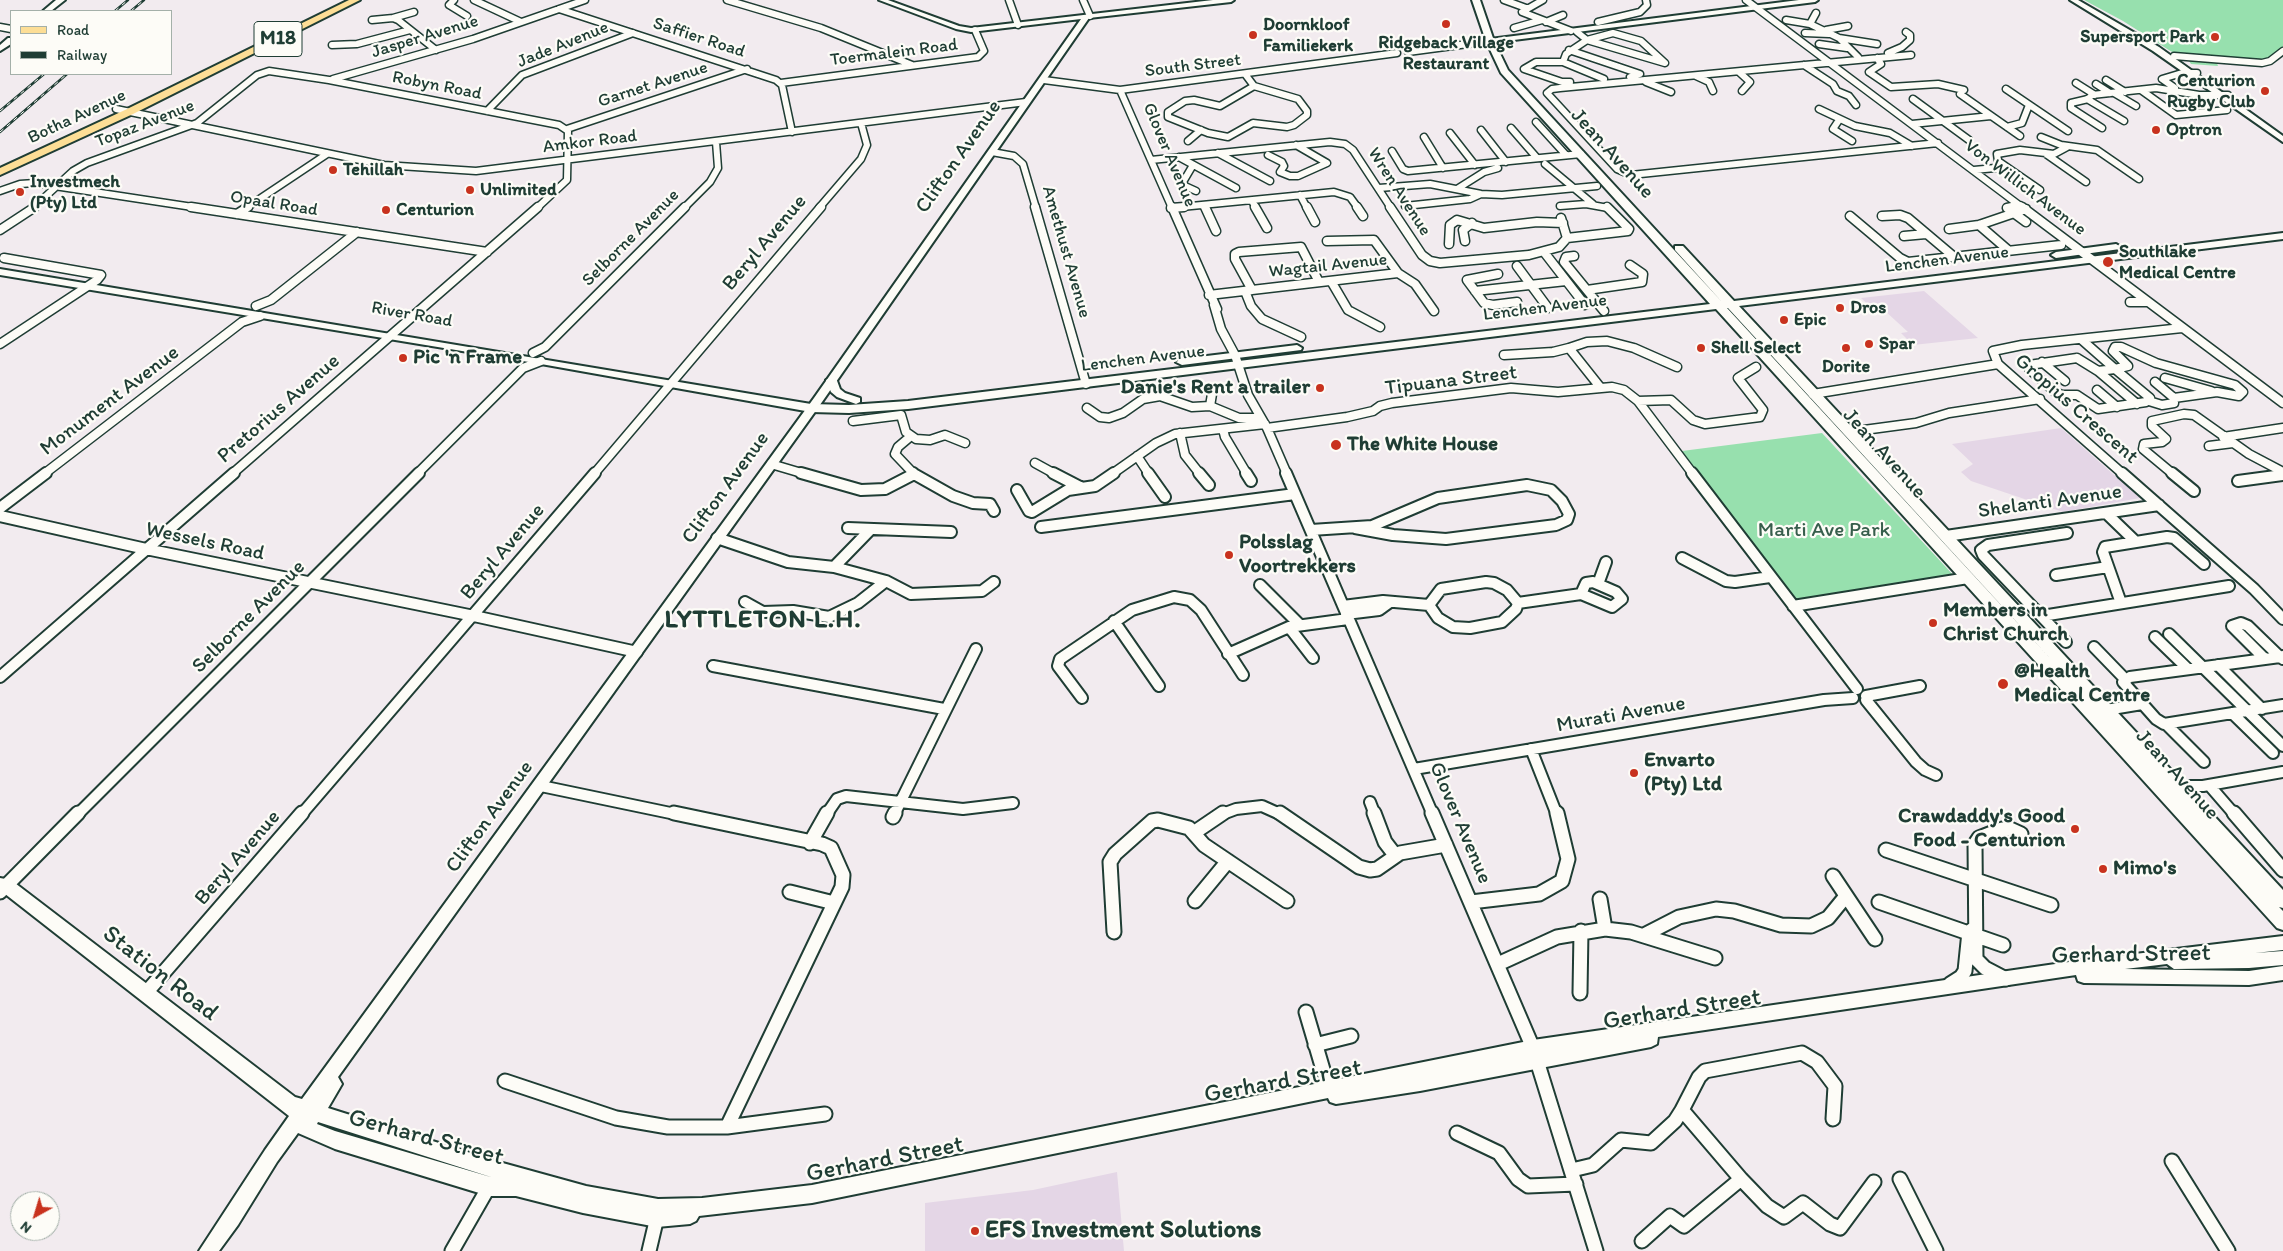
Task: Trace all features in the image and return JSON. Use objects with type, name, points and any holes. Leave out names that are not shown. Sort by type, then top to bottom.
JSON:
[{"type":"main road","points":[[48,10],[61,0]]},
{"type":"main road","name":"Botha Avenue","points":[[0,166],[338,0]]},
{"type":"main road","name":"Botha Avenue","points":[[0,172],[129,112],[356,0]]},
{"type":"main road","name":"Jean Avenue","points":[[1476,0],[1495,42]]},
{"type":"main road","name":"Jean Avenue","points":[[1484,0],[1501,67],[1528,91],[1669,237],[1789,382],[2283,923]]},
{"type":"main road","points":[[0,49],[10,41]]},
{"type":"main road","name":"Jean Avenue","points":[[1528,91],[1580,154],[1675,257],[1787,367],[1849,432],[2283,901]]},
{"type":"main road","name":"Lenchen Avenue","points":[[1239,360],[1604,311],[1721,301],[2082,251],[2283,227]]},
{"type":"main road","name":"Lenchen Avenue","points":[[814,404],[849,409],[894,406],[1085,379],[1721,301],[2094,260],[2283,236]]},
{"type":"main road","points":[[1669,237],[1664,240],[1675,252],[1675,257]]},
{"type":"main road","name":"River Road","points":[[2,261],[97,280],[264,308],[395,333],[814,404]]},
{"type":"main road","name":"River Road","points":[[0,272],[242,318],[264,308]]},
{"type":"main road","points":[[1787,367],[1783,370],[1789,382]]},
{"type":"main road","name":"Lenchen Avenue","points":[[814,404],[1085,379]]},
{"type":"main road","points":[[832,380],[835,390],[856,400]]},
{"type":"street","points":[[454,0],[449,5],[467,16]]},
{"type":"street","points":[[474,0],[521,22]]},
{"type":"street","name":"Jasper Avenue","points":[[329,80],[436,50],[585,0]]},
{"type":"street","points":[[727,0],[821,28],[914,66]]},
{"type":"street","points":[[882,0],[958,28],[975,30],[1231,0]]},
{"type":"street","points":[[1009,0],[1018,25]]},
{"type":"street","points":[[1083,0],[1087,18]]},
{"type":"street","points":[[1504,0],[1526,8]]},
{"type":"street","points":[[1544,0],[1526,8],[1522,12],[1574,32],[1586,40],[1659,64],[1665,64],[1646,44],[1610,33],[1586,40],[1569,50],[1563,62]]},
{"type":"street","points":[[1495,42],[1574,32],[1640,12],[1647,5],[1646,0]]},
{"type":"street","name":"Von Willich Avenue","points":[[1746,0],[2283,403]]},
{"type":"street","points":[[1598,25],[1654,21],[1815,0]]},
{"type":"street","points":[[2073,0],[2136,36],[2194,73],[2283,135]]},
{"type":"street","points":[[2078,0],[2174,56],[2194,73]]},
{"type":"street","name":"Saffier Road","points":[[559,9],[747,69],[781,83]]},
{"type":"street","points":[[372,20],[393,18],[414,12]]},
{"type":"street","points":[[1640,12],[1654,21]]},
{"type":"street","points":[[1810,24],[1816,13]]},
{"type":"street","points":[[1514,28],[1563,15]]},
{"type":"street","points":[[393,18],[436,50]]},
{"type":"street","name":"Clifton Avenue","points":[[208,1251],[227,1224],[259,1186],[303,1114],[389,1001],[398,984],[832,380],[875,316],[1087,18]]},
{"type":"street","points":[[1786,20],[1810,24],[1826,30],[1839,38],[1876,44]]},
{"type":"street","points":[[1826,30],[1848,26]]},
{"type":"street","points":[[332,45],[351,45],[410,30]]},
{"type":"street","name":"Toermalein Road","points":[[781,83],[970,59],[982,55],[984,51],[975,30]]},
{"type":"street","points":[[1805,32],[1832,34]]},
{"type":"street","points":[[1906,32],[1910,35],[1910,40],[1898,50],[1858,57],[1739,72],[1556,88],[1547,93],[1617,169],[1631,175],[1938,143]]},
{"type":"street","name":"Jade Avenue","points":[[487,111],[522,76],[634,33]]},
{"type":"street","points":[[1839,38],[1858,57]]},
{"type":"street","name":"South Street","points":[[1120,90],[1495,42]]},
{"type":"street","points":[[1819,44],[1847,48]]},
{"type":"street","points":[[1569,50],[1640,74],[1604,79],[1566,83],[1524,69],[1536,62],[1563,62],[1604,79]]},
{"type":"street","points":[[2174,56],[2262,63],[2270,62],[2283,51]]},
{"type":"street","points":[[1828,61],[1911,55]]},
{"type":"street","points":[[1877,58],[1881,64],[1869,72],[1891,87],[1938,84],[1962,92],[1991,116],[2020,136]]},
{"type":"street","points":[[1804,65],[1833,84],[1837,91],[1849,96],[1856,105]]},
{"type":"street","name":"Garnet Avenue","points":[[567,129],[747,69]]},
{"type":"street","points":[[1763,78],[1768,69]]},
{"type":"street","name":"Robyn Road","points":[[269,71],[329,80],[567,129]]},
{"type":"street","name":"Topaz Avenue","points":[[0,230],[30,211],[74,171],[87,163],[153,138],[192,126],[201,121],[256,76],[269,71]]},
{"type":"street","points":[[1739,72],[1750,82],[1742,91]]},
{"type":"street","points":[[2182,92],[2162,79],[2182,73],[2194,73]]},
{"type":"street","points":[[1245,74],[1254,86],[1298,99],[1308,114],[1290,126],[1253,123],[1228,137],[1171,119],[1167,114],[1187,100],[1223,105],[1254,86]]},
{"type":"street","points":[[1696,76],[1709,82],[1712,91]]},
{"type":"street","name":"Glover Avenue","points":[[1044,80],[1120,90],[1239,360],[1263,423],[1536,1054],[1596,1251]]},
{"type":"street","points":[[1643,80],[1671,92]]},
{"type":"street","points":[[2106,80],[2124,92]]},
{"type":"street","points":[[781,83],[792,132]]},
{"type":"street","points":[[2076,83],[2095,95]]},
{"type":"street","points":[[2096,84],[2136,106]]},
{"type":"street","points":[[2102,128],[2071,108],[2073,102],[2095,95],[2156,88],[2208,96],[2225,95],[2283,140]]},
{"type":"street","points":[[2006,89],[2068,131]]},
{"type":"street","points":[[2141,90],[2176,115],[2227,110],[2208,96]]},
{"type":"street","points":[[1912,99],[1969,140]]},
{"type":"street","points":[[2087,99],[2124,121]]},
{"type":"street","name":"Amkor Road","points":[[116,109],[400,168],[476,172],[1026,102]]},
{"type":"street","points":[[2007,126],[2022,123],[2029,105]]},
{"type":"street","points":[[1818,109],[1860,128],[1887,132],[1912,146]]},
{"type":"street","points":[[1912,124],[1991,116]]},
{"type":"street","points":[[153,138],[164,128],[160,119]]},
{"type":"street","points":[[1839,120],[1834,129],[1852,141]]},
{"type":"street","points":[[1536,122],[1568,158]]},
{"type":"street","name":"Beryl Avenue","points":[[145,994],[474,616],[861,159],[867,145],[861,123]]},
{"type":"street","points":[[1511,128],[1537,158]]},
{"type":"street","points":[[567,129],[568,160]]},
{"type":"street","points":[[1188,141],[1201,130]]},
{"type":"street","points":[[1481,130],[1506,162]]},
{"type":"street","points":[[1450,133],[1475,165]]},
{"type":"street","points":[[2041,136],[2068,147],[2097,150],[2139,178]]},
{"type":"street","points":[[1424,137],[1443,168]]},
{"type":"street","name":"Selborne Avenue","points":[[2,887],[310,583],[714,177],[718,168],[716,142]]},
{"type":"street","name":"Wren Avenue","points":[[1151,160],[1330,142],[1347,145],[1353,150],[1418,249],[1430,260],[1450,263],[1544,252],[1559,247],[1567,238]]},
{"type":"street","points":[[1268,154],[1282,162],[1284,166],[1280,172],[1290,176],[1298,176],[1327,163],[1296,146]]},
{"type":"street","points":[[2040,190],[1998,161],[1997,154],[2020,150],[2046,154],[2058,153],[2068,147]]},
{"type":"street","points":[[1392,151],[1406,170],[1537,158],[1568,158]]},
{"type":"street","name":"Amethust Avenue","points":[[992,152],[1014,156],[1023,164],[1085,379]]},
{"type":"street","points":[[1218,153],[1270,181]]},
{"type":"street","points":[[237,214],[327,154]]},
{"type":"street","points":[[1457,189],[1490,169],[1545,164],[1580,154]]},
{"type":"street","points":[[2046,154],[2086,182]]},
{"type":"street","points":[[1179,157],[1236,188]]},
{"type":"street","name":"Pretorius Avenue","points":[[0,677],[564,184],[568,160]]},
{"type":"street","points":[[1545,164],[1592,204]]},
{"type":"street","points":[[1193,165],[1183,182],[1185,186],[1196,191]]},
{"type":"street","points":[[1974,170],[2006,167]]},
{"type":"street","points":[[0,191],[26,183],[57,187]]},
{"type":"street","points":[[1378,188],[1430,184],[1481,194],[1508,195],[1597,186]]},
{"type":"street","name":"Opaal Road","points":[[57,187],[487,252]]},
{"type":"street","points":[[1172,210],[1328,192],[1344,194],[1352,199],[1363,216]]},
{"type":"street","points":[[1405,206],[1470,199],[1481,194]]},
{"type":"street","points":[[1300,195],[1315,222]]},
{"type":"street","points":[[1252,201],[1267,228]]},
{"type":"street","points":[[1449,244],[1452,222],[1460,220],[1484,228],[1562,221],[1567,238],[1629,230],[1609,207],[1592,204],[1560,206]]},
{"type":"street","points":[[1206,206],[1216,231]]},
{"type":"street","points":[[1949,229],[1979,225],[2023,207]]},
{"type":"street","points":[[2012,213],[2026,222]]},
{"type":"street","points":[[1850,216],[1905,261],[2060,245]]},
{"type":"street","points":[[1882,216],[1904,216],[1953,256]]},
{"type":"street","points":[[1465,241],[1463,230],[1472,223]]},
{"type":"street","points":[[1979,225],[2008,250]]},
{"type":"street","points":[[264,308],[357,232]]},
{"type":"street","points":[[1904,236],[1926,234]]},
{"type":"street","points":[[1327,242],[1374,240],[1398,274]]},
{"type":"street","points":[[1301,337],[1262,319],[1251,306],[1248,290],[1235,259],[1235,254],[1239,252],[1301,247],[1319,282]]},
{"type":"street","points":[[1544,252],[1585,305]]},
{"type":"street","points":[[1574,256],[1566,257],[1564,262],[1604,311]]},
{"type":"street","points":[[1587,290],[1642,282],[1643,274],[1630,265]]},
{"type":"street","points":[[1517,266],[1548,308]]},
{"type":"street","name":"Wagtail Avenue","points":[[1209,295],[1398,274],[1415,284],[1434,311]]},
{"type":"street","points":[[1498,274],[1468,278],[1482,301],[1487,304],[1517,302]]},
{"type":"street","points":[[0,344],[97,280]]},
{"type":"street","points":[[1331,281],[1348,310],[1380,327]]},
{"type":"street","points":[[1475,291],[1566,281]]},
{"type":"street","points":[[2130,302],[2148,302]]},
{"type":"street","name":"Monument Avenue","points":[[0,508],[242,318]]},
{"type":"street","name":"Gropius Crescent","points":[[2182,328],[2022,345],[1993,351],[1993,355],[1998,364],[2254,589],[2283,619]]},
{"type":"street","points":[[2082,340],[2148,395],[2149,401]]},
{"type":"street","points":[[1504,355],[1558,352],[1587,342],[1607,341],[1634,348],[1677,367]]},
{"type":"street","points":[[2098,371],[2128,366],[2113,350],[2126,347],[2146,360],[2235,385],[2243,390],[2239,396],[2165,378]]},
{"type":"street","points":[[1569,348],[1600,388]]},
{"type":"street","points":[[2137,404],[2098,371],[2077,358],[2031,364],[2029,369],[2054,392],[2062,395],[2077,395],[2098,409],[2137,404],[2149,401],[2162,405],[2174,403],[2174,398]]},
{"type":"street","points":[[2042,362],[2064,382]]},
{"type":"street","points":[[1813,394],[1998,364]]},
{"type":"street","points":[[1638,401],[1671,400],[1693,420],[1701,424],[1760,417],[1763,410],[1738,378],[1756,367]]},
{"type":"street","points":[[2155,382],[2174,398],[2217,392]]},
{"type":"street","name":"Tipuana Street","points":[[1263,423],[1347,417],[1373,411],[1380,406],[1392,403],[1518,388],[1564,392],[1600,388],[1624,390],[1638,401]]},
{"type":"street","points":[[2097,390],[2117,407]]},
{"type":"street","points":[[1210,406],[1212,394]]},
{"type":"street","points":[[1087,408],[1100,417],[1108,418],[1123,413],[1143,399],[1156,396],[1168,397],[1192,407],[1210,406],[1239,418],[1263,423]]},
{"type":"street","points":[[1849,432],[1916,423],[1949,413],[2040,399]]},
{"type":"street","points":[[1638,401],[1860,696],[1916,762],[1925,770],[1936,774]]},
{"type":"street","points":[[2194,491],[2143,449],[2144,444],[2162,442],[2166,439],[2151,422],[2190,414],[2199,418],[2233,444],[2283,473]]},
{"type":"street","points":[[853,421],[901,416],[906,432],[911,436],[930,440],[945,435],[965,443]]},
{"type":"street","points":[[1017,490],[1031,512],[1068,490],[1095,486],[1165,438],[1180,433],[1263,423]]},
{"type":"street","points":[[1223,428],[1225,437],[1251,481]]},
{"type":"street","points":[[2223,437],[2283,428]]},
{"type":"street","points":[[1180,433],[1181,443],[1186,455],[1209,485]]},
{"type":"street","points":[[911,436],[898,446],[895,454],[914,474],[953,496],[973,503],[990,504],[993,506],[994,511]]},
{"type":"street","points":[[2209,446],[2233,444]]},
{"type":"street","points":[[1138,456],[1165,497]]},
{"type":"street","points":[[1035,463],[1082,488]]},
{"type":"street","points":[[771,464],[860,490],[885,489],[914,474]]},
{"type":"street","points":[[2238,481],[2283,473]]},
{"type":"street","points":[[1310,530],[1378,525],[1438,498],[1527,485],[1540,486],[1551,490],[1562,501],[1569,514],[1567,520],[1556,525],[1446,539],[1393,535],[1354,528]]},
{"type":"street","points":[[1041,527],[1295,494]]},
{"type":"street","name":"Shelanti Avenue","points":[[1946,536],[2159,505]]},
{"type":"street","points":[[2106,512],[2136,542]]},
{"type":"street","name":"Wessels Road","points":[[0,516],[146,550],[474,616],[637,652]]},
{"type":"street","points":[[848,528],[951,532]]},
{"type":"street","points":[[834,568],[871,529]]},
{"type":"street","points":[[2066,642],[1983,555],[1981,550],[1988,545],[2067,533]]},
{"type":"street","points":[[2121,603],[2108,567],[2104,548],[2167,537],[2174,538],[2204,564]]},
{"type":"street","points":[[717,538],[788,562],[834,568],[886,581],[905,592],[916,594],[982,591],[994,582]]},
{"type":"street","points":[[1682,558],[1726,581],[1735,582],[1770,577]]},
{"type":"street","points":[[1598,584],[1606,562]]},
{"type":"street","points":[[2056,575],[2108,567]]},
{"type":"street","points":[[1793,606],[1968,578]]},
{"type":"street","points":[[745,602],[764,612],[793,611],[829,617],[858,603],[886,581]]},
{"type":"street","points":[[1429,605],[1441,589],[1486,582],[1507,590],[1518,603]]},
{"type":"street","points":[[1518,603],[1581,594],[1609,606],[1616,606],[1621,602],[1621,596],[1598,584],[1586,583],[1581,594]]},
{"type":"street","points":[[1260,585],[1294,626],[1313,658]]},
{"type":"street","points":[[2042,616],[2229,586]]},
{"type":"street","points":[[1082,698],[1058,666],[1058,661],[1132,610],[1174,597],[1190,600],[1201,610],[1228,654],[1243,674]]},
{"type":"street","points":[[1228,654],[1294,626],[1346,613],[1379,610],[1390,602],[1429,605],[1447,624],[1470,628],[1502,622],[1516,609],[1518,603]]},
{"type":"street","points":[[1114,621],[1160,686]]},
{"type":"street","points":[[2264,659],[2232,626],[2241,623],[2248,626],[2282,657]]},
{"type":"street","points":[[2169,634],[2283,746]]},
{"type":"street","points":[[2155,637],[2188,669]]},
{"type":"street","points":[[2094,647],[2125,679]]},
{"type":"street","points":[[893,816],[944,709],[976,649]]},
{"type":"street","points":[[2125,679],[2282,657]]},
{"type":"street","points":[[2218,665],[2262,708]]},
{"type":"street","points":[[713,666],[944,709]]},
{"type":"street","points":[[2125,679],[2124,685],[2158,721],[2166,724],[2204,762]]},
{"type":"street","name":"Murati Avenue","points":[[1414,769],[1834,698],[1860,696],[1920,686]]},
{"type":"street","points":[[2106,710],[2142,704]]},
{"type":"street","points":[[2166,724],[2283,705]]},
{"type":"street","points":[[2232,713],[2273,753]]},
{"type":"street","points":[[1471,902],[1539,894],[1562,881],[1568,859],[1559,819],[1531,749]]},
{"type":"street","points":[[2157,787],[2209,785],[2283,772]]},
{"type":"street","points":[[2209,785],[2283,870]]},
{"type":"street","points":[[541,786],[822,844],[831,848],[840,866],[843,880],[834,903],[727,1127]]},
{"type":"street","points":[[810,843],[837,799],[856,796],[963,809],[1013,802]]},
{"type":"street","points":[[1370,802],[1385,842],[1395,855]]},
{"type":"street","points":[[1195,832],[1221,814],[1236,809],[1262,806],[1278,812],[1359,867],[1370,870],[1377,869],[1395,855],[1446,845]]},
{"type":"street","points":[[1114,932],[1108,867],[1115,854],[1152,821],[1158,820],[1183,825],[1195,832],[1204,845],[1287,901]]},
{"type":"street","points":[[1945,988],[1961,977],[1972,958],[1975,844],[1979,838],[2002,829],[2010,829],[2021,834]]},
{"type":"street","points":[[1886,850],[2052,905]]},
{"type":"street","points":[[1195,901],[1228,861]]},
{"type":"street","points":[[1833,876],[1875,939]]},
{"type":"street","name":"Station Road","points":[[2,887],[303,1114]]},
{"type":"street","points":[[790,892],[834,903]]},
{"type":"street","points":[[1644,936],[1680,917],[1716,909],[1734,911],[1781,925],[1811,926],[1828,918],[1846,896]]},
{"type":"street","points":[[1600,899],[1605,929]]},
{"type":"street","points":[[1879,902],[1973,932],[2003,945]]},
{"type":"street","points":[[1498,964],[1536,944],[1581,931],[1605,929],[1644,936],[1716,958]]},
{"type":"street","points":[[1580,993],[1581,931]]},
{"type":"street","name":"Gerhard Street","points":[[658,1213],[812,1194],[1329,1090],[1536,1054],[1945,988],[2283,943]]},
{"type":"street","points":[[1972,958],[1985,968],[2007,979]]},
{"type":"street","points":[[2149,960],[2192,964],[2283,958]]},
{"type":"street","name":"Gerhard Street","points":[[303,1114],[335,1140],[494,1179],[516,1187],[583,1204],[658,1213],[817,1200],[1317,1099],[1420,1083],[1536,1054],[2020,986],[2071,976],[2249,978],[2283,974]]},
{"type":"street","points":[[1306,1012],[1329,1090]]},
{"type":"street","points":[[1316,1045],[1351,1036]]},
{"type":"street","points":[[1457,1133],[1499,1153],[1518,1179],[1528,1186],[1574,1177],[1593,1165],[1620,1140],[1651,1143],[1675,1121],[1699,1077],[1705,1071],[1802,1053],[1817,1062],[1835,1086],[1833,1119]]},
{"type":"street","points":[[505,1081],[616,1118],[668,1127],[727,1127],[825,1114]]},
{"type":"street","points":[[1682,1110],[1741,1179],[1777,1215],[1784,1217],[1789,1215],[1803,1203],[1830,1224],[1840,1228],[1874,1182]]},
{"type":"street","points":[[2172,1161],[2228,1251]]},
{"type":"street","points":[[452,1251],[494,1179]]},
{"type":"street","points":[[1642,1241],[1670,1216],[1684,1226],[1741,1179]]},
{"type":"street","points":[[1900,1179],[1936,1251]]},
{"type":"street","points":[[650,1251],[658,1213]]},
{"type":"shaded area","points":[[1924,291],[1978,338],[1913,345],[1901,333],[1908,332],[1884,310],[1875,311],[1861,298]]},
{"type":"shaded area","points":[[2061,428],[2140,498],[2063,512],[1971,481],[1961,472],[1973,464],[1952,444]]},
{"type":"shaded area","points":[[1117,1172],[1124,1251],[925,1251],[925,1203],[1033,1190]]},
{"type":"green space","name":"Supersport Park","points":[[2084,0],[2283,0],[2283,55],[2273,62],[2257,65],[2258,67],[2217,63],[2218,66],[2191,64],[2185,55],[2172,52],[2123,21]]},
{"type":"green space","name":"Marti Ave Park","points":[[1822,433],[1955,577],[1796,603],[1682,451]]},
{"type":"railway","points":[[116,10],[128,0]]},
{"type":"railway","points":[[132,10],[144,0]]},
{"type":"railway","points":[[0,111],[43,75]]},
{"type":"railway","points":[[0,132],[66,75]]},
{"type":"place","name":"Ridgeback Village Restaurant","points":[[1446,24]]},
{"type":"place","name":"Doornkloof Familiekerk","points":[[1253,35]]},
{"type":"place","name":"Supersport Park","points":[[2215,37]]},
{"type":"place","name":"Centurion Rugby Club","points":[[2265,91]]},
{"type":"place","name":"Optron","points":[[2156,130]]},
{"type":"place","name":"Tehillah","points":[[333,170]]},
{"type":"place","name":"Unlimited","points":[[470,190]]},
{"type":"place","name":"Investmech (Pty) Ltd","points":[[20,192]]},
{"type":"place","name":"Centurion","points":[[386,210]]},
{"type":"place","name":"Southlake Medical Centre","points":[[2108,262]]},
{"type":"place","name":"Dros","points":[[1840,308]]},
{"type":"place","name":"Epic","points":[[1784,320]]},
{"type":"place","name":"Spar","points":[[1869,344]]},
{"type":"place","name":"Shell Select","points":[[1701,348]]},
{"type":"place","name":"Dorite","points":[[1846,348]]},
{"type":"place","name":"Pic 'n Frame","points":[[403,358]]},
{"type":"place","name":"Danie's Rent a trailer","points":[[1320,388]]},
{"type":"place","name":"The White House","points":[[1336,445]]},
{"type":"place","name":"Polsslag Voortrekkers","points":[[1229,555]]},
{"type":"place","name":"Members in Christ Church","points":[[1933,623]]},
{"type":"place","name":"@Health Medical Centre","points":[[2003,684]]},
{"type":"place","name":"Envarto (Pty) Ltd","points":[[1634,773]]},
{"type":"place","name":"Crawdaddy's Good Food - Centurion","points":[[2075,829]]},
{"type":"place","name":"Mimo's","points":[[2103,869]]},
{"type":"place","name":"EFS Investment Solutions","points":[[975,1231]]},
{"type":"district","name":"LYTTLETON L.H.","points":[[763,620]]}]
